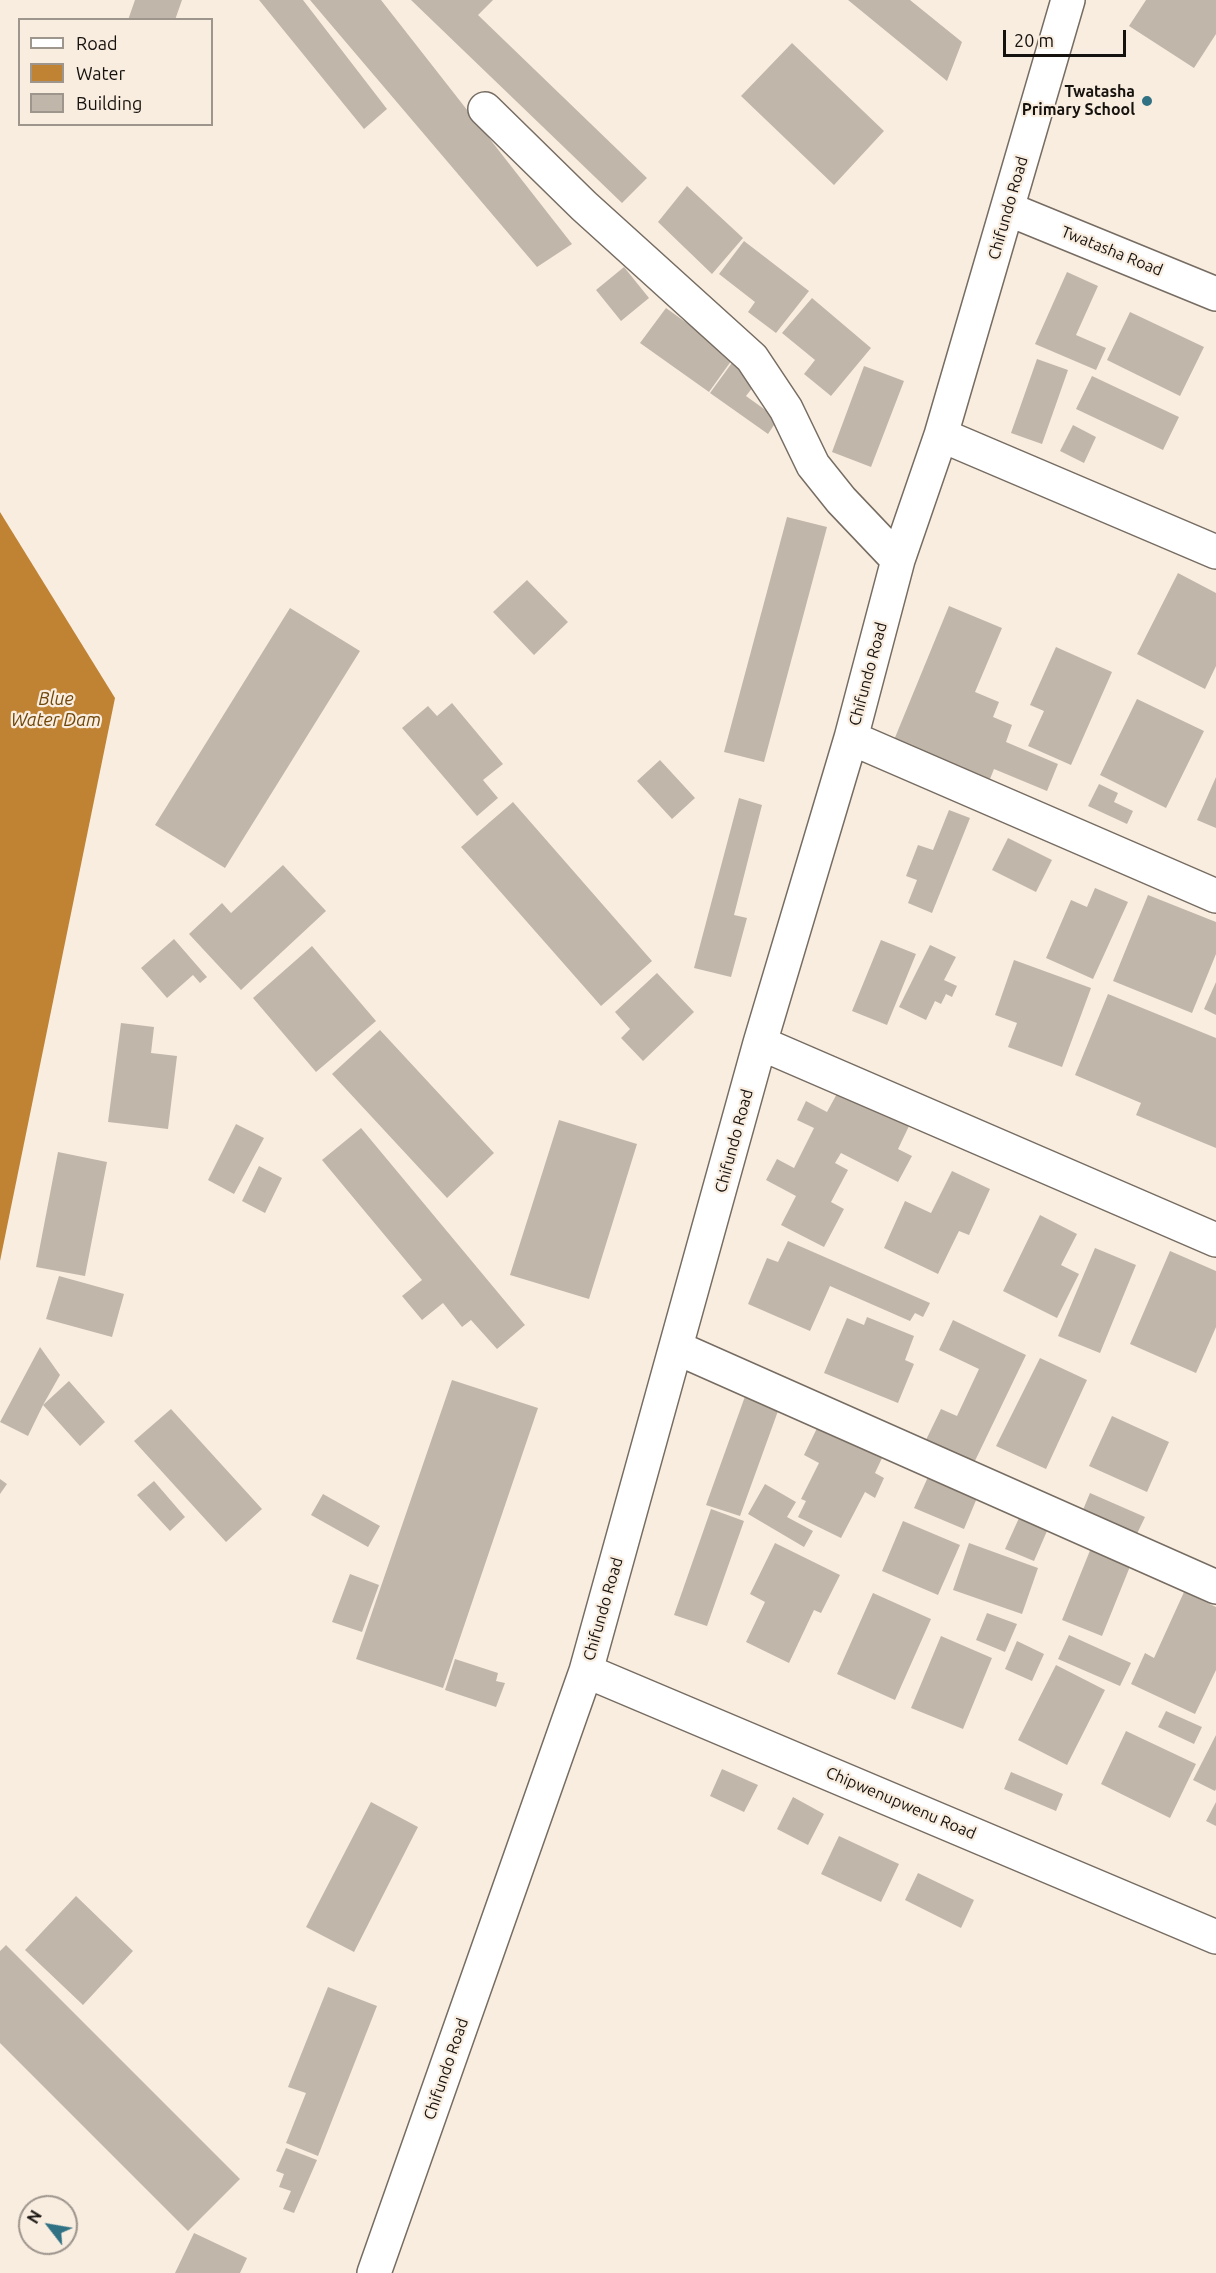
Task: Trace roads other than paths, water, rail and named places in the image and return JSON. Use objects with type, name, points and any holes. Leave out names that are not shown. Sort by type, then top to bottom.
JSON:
[{"type":"street","name":"Chifundo Road","points":[[374,2273],[586,1671],[760,1043],[851,738],[898,560],[941,435],[1068,0]]},
{"type":"street","points":[[485,109],[584,206],[752,358],[786,409],[813,465],[841,500],[898,560]]},
{"type":"street","name":"Twatasha Road","points":[[1008,209],[1216,294]]},
{"type":"street","points":[[941,435],[1216,552]]},
{"type":"street","points":[[851,738],[1216,896]]},
{"type":"street","points":[[760,1043],[1216,1239]]},
{"type":"street","points":[[677,1348],[1216,1587]]},
{"type":"street","name":"Chipwenupwenu Road","points":[[586,1671],[1216,1936]]},
{"type":"water","name":"Blue Water Dam","points":[[0,512],[115,698],[0,1261]]},
{"type":"place","name":"Twatasha Primary School","points":[[1147,101]]}]
